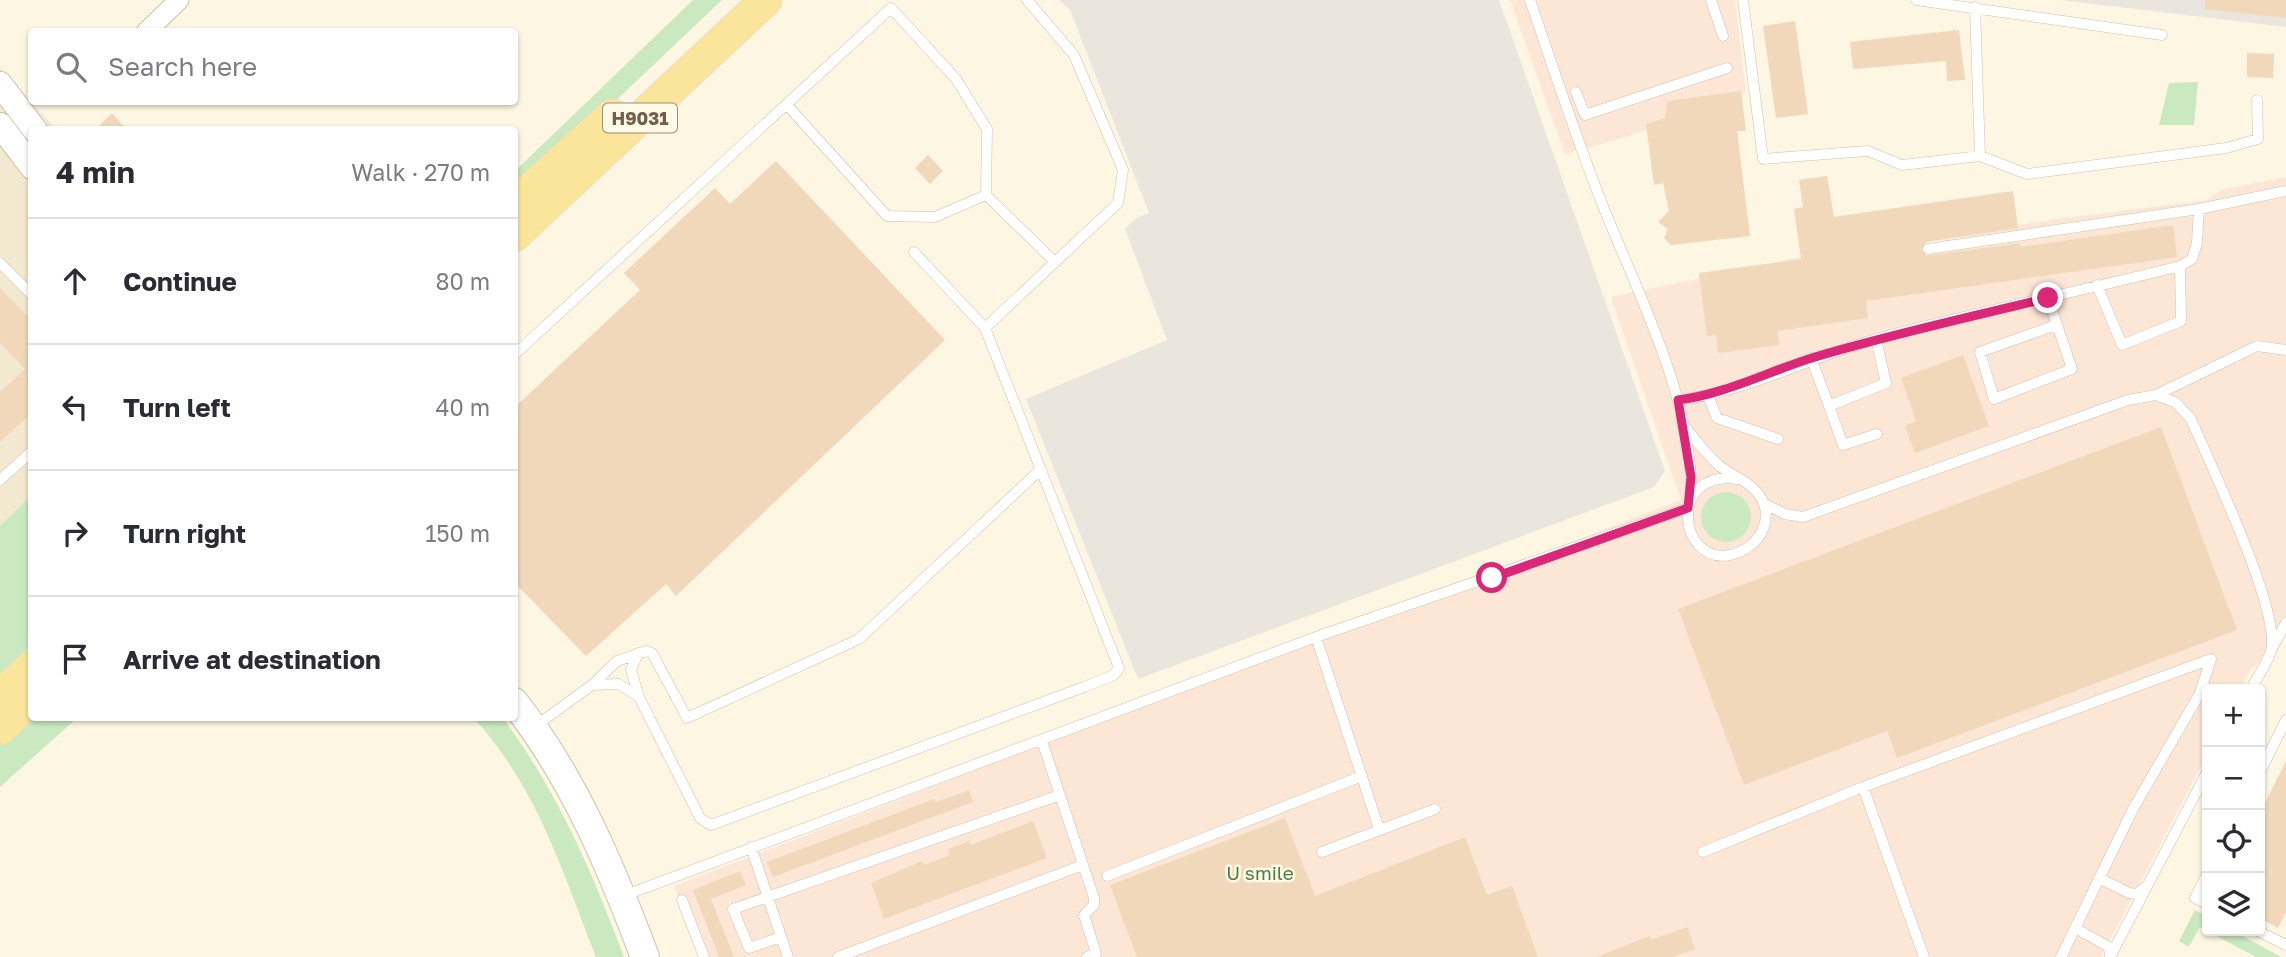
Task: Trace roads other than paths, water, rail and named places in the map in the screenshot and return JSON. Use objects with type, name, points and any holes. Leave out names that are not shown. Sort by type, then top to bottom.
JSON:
[{"type":"main road","name":"Н9031","points":[[518,200],[737,0]]},
{"type":"main road","name":"Н9031","points":[[518,232],[766,0]]},
{"type":"main road","points":[[0,696],[28,670]]},
{"type":"main road","points":[[0,729],[28,702]]},
{"type":"main road","points":[[518,707],[568,780],[622,896],[645,957]]},
{"type":"street","points":[[150,28],[179,0]]},
{"type":"street","points":[[0,84],[30,114],[0,125],[28,162]]},
{"type":"lane","points":[[985,328],[1118,203],[1123,170],[1074,55],[1027,0]]},
{"type":"lane","points":[[1530,0],[1580,149],[1678,400],[1690,459],[1687,523],[1692,538],[1712,554],[1726,556],[1742,553],[1755,543],[1764,530],[1763,503]]},
{"type":"lane","points":[[1711,0],[1723,36]]},
{"type":"lane","points":[[1743,0],[1763,159],[1868,151],[1902,165],[1980,156],[2028,174],[2226,148],[2258,139],[2257,100]]},
{"type":"lane","points":[[1916,0],[2162,35]]},
{"type":"lane","points":[[1975,7],[1980,156]]},
{"type":"lane","points":[[518,351],[891,8],[956,79],[987,129],[986,195],[1055,262]]},
{"type":"lane","points":[[1576,92],[1585,115],[1727,68]]},
{"type":"lane","points":[[788,105],[887,216],[935,217],[986,195]]},
{"type":"lane","points":[[1928,249],[2199,209],[2286,191]]},
{"type":"lane","points":[[1678,400],[1708,397],[1811,358],[1876,339],[2180,266],[2192,259],[2197,243],[2199,209]]},
{"type":"lane","points":[[638,653],[631,670],[639,697],[700,818],[711,825],[1114,675],[1119,668],[1119,661],[1039,471],[985,328],[914,252]]},
{"type":"lane","points":[[0,263],[28,290]]},
{"type":"lane","points":[[2097,285],[2122,345],[2181,321],[2180,266]]},
{"type":"lane","points":[[2048,298],[2072,369],[1994,399],[1980,352],[2056,325]]},
{"type":"lane","points":[[1829,406],[1886,383],[1876,339]]},
{"type":"lane","points":[[1684,426],[1717,464],[1749,484],[1763,503],[1786,514],[1803,517],[2128,400],[2156,395],[2257,346],[2286,350]]},
{"type":"lane","points":[[1811,358],[1843,445],[1877,434]]},
{"type":"lane","points":[[2156,395],[2175,402],[2191,419],[2263,593],[2272,625],[2271,652]]},
{"type":"lane","points":[[1708,397],[1717,418],[1778,439]]},
{"type":"lane","points":[[0,480],[28,455]]},
{"type":"lane","points":[[534,727],[592,685],[617,661],[638,653],[652,653],[687,718],[859,639],[1039,471]]},
{"type":"lane","points":[[622,896],[1316,637],[1689,503],[1703,485],[1714,480],[1738,479]]},
{"type":"lane","points":[[2254,684],[2286,623]]},
{"type":"lane","points":[[1316,637],[1379,829]]},
{"type":"lane","points":[[1703,852],[1863,787],[2211,659],[2200,693],[2133,809],[2061,957]]},
{"type":"lane","points":[[592,685],[620,684],[639,697]]},
{"type":"lane","points":[[2265,762],[2286,720]]},
{"type":"lane","points":[[1042,741],[1094,898],[1094,905],[1084,915],[1096,953],[1087,957]]},
{"type":"lane","points":[[1107,876],[1362,776]]},
{"type":"lane","points":[[2110,957],[2202,782]]},
{"type":"lane","points":[[1863,787],[1924,957]]},
{"type":"lane","points":[[781,937],[749,948],[733,909],[1060,795]]},
{"type":"lane","points":[[1322,852],[1435,809]]},
{"type":"lane","points":[[751,847],[788,957]]},
{"type":"lane","points":[[838,957],[1083,864]]},
{"type":"lane","points":[[2099,878],[2129,893],[2137,894],[2147,886]]},
{"type":"lane","points":[[2202,884],[2195,898],[2202,902]]},
{"type":"lane","points":[[682,900],[704,957]]},
{"type":"lane","points":[[2075,929],[2109,947],[2110,957]]},
{"type":"lane","points":[[2265,934],[2286,945]]},
{"type":"park label","name":"U smile","points":[[1260,872]]}]
